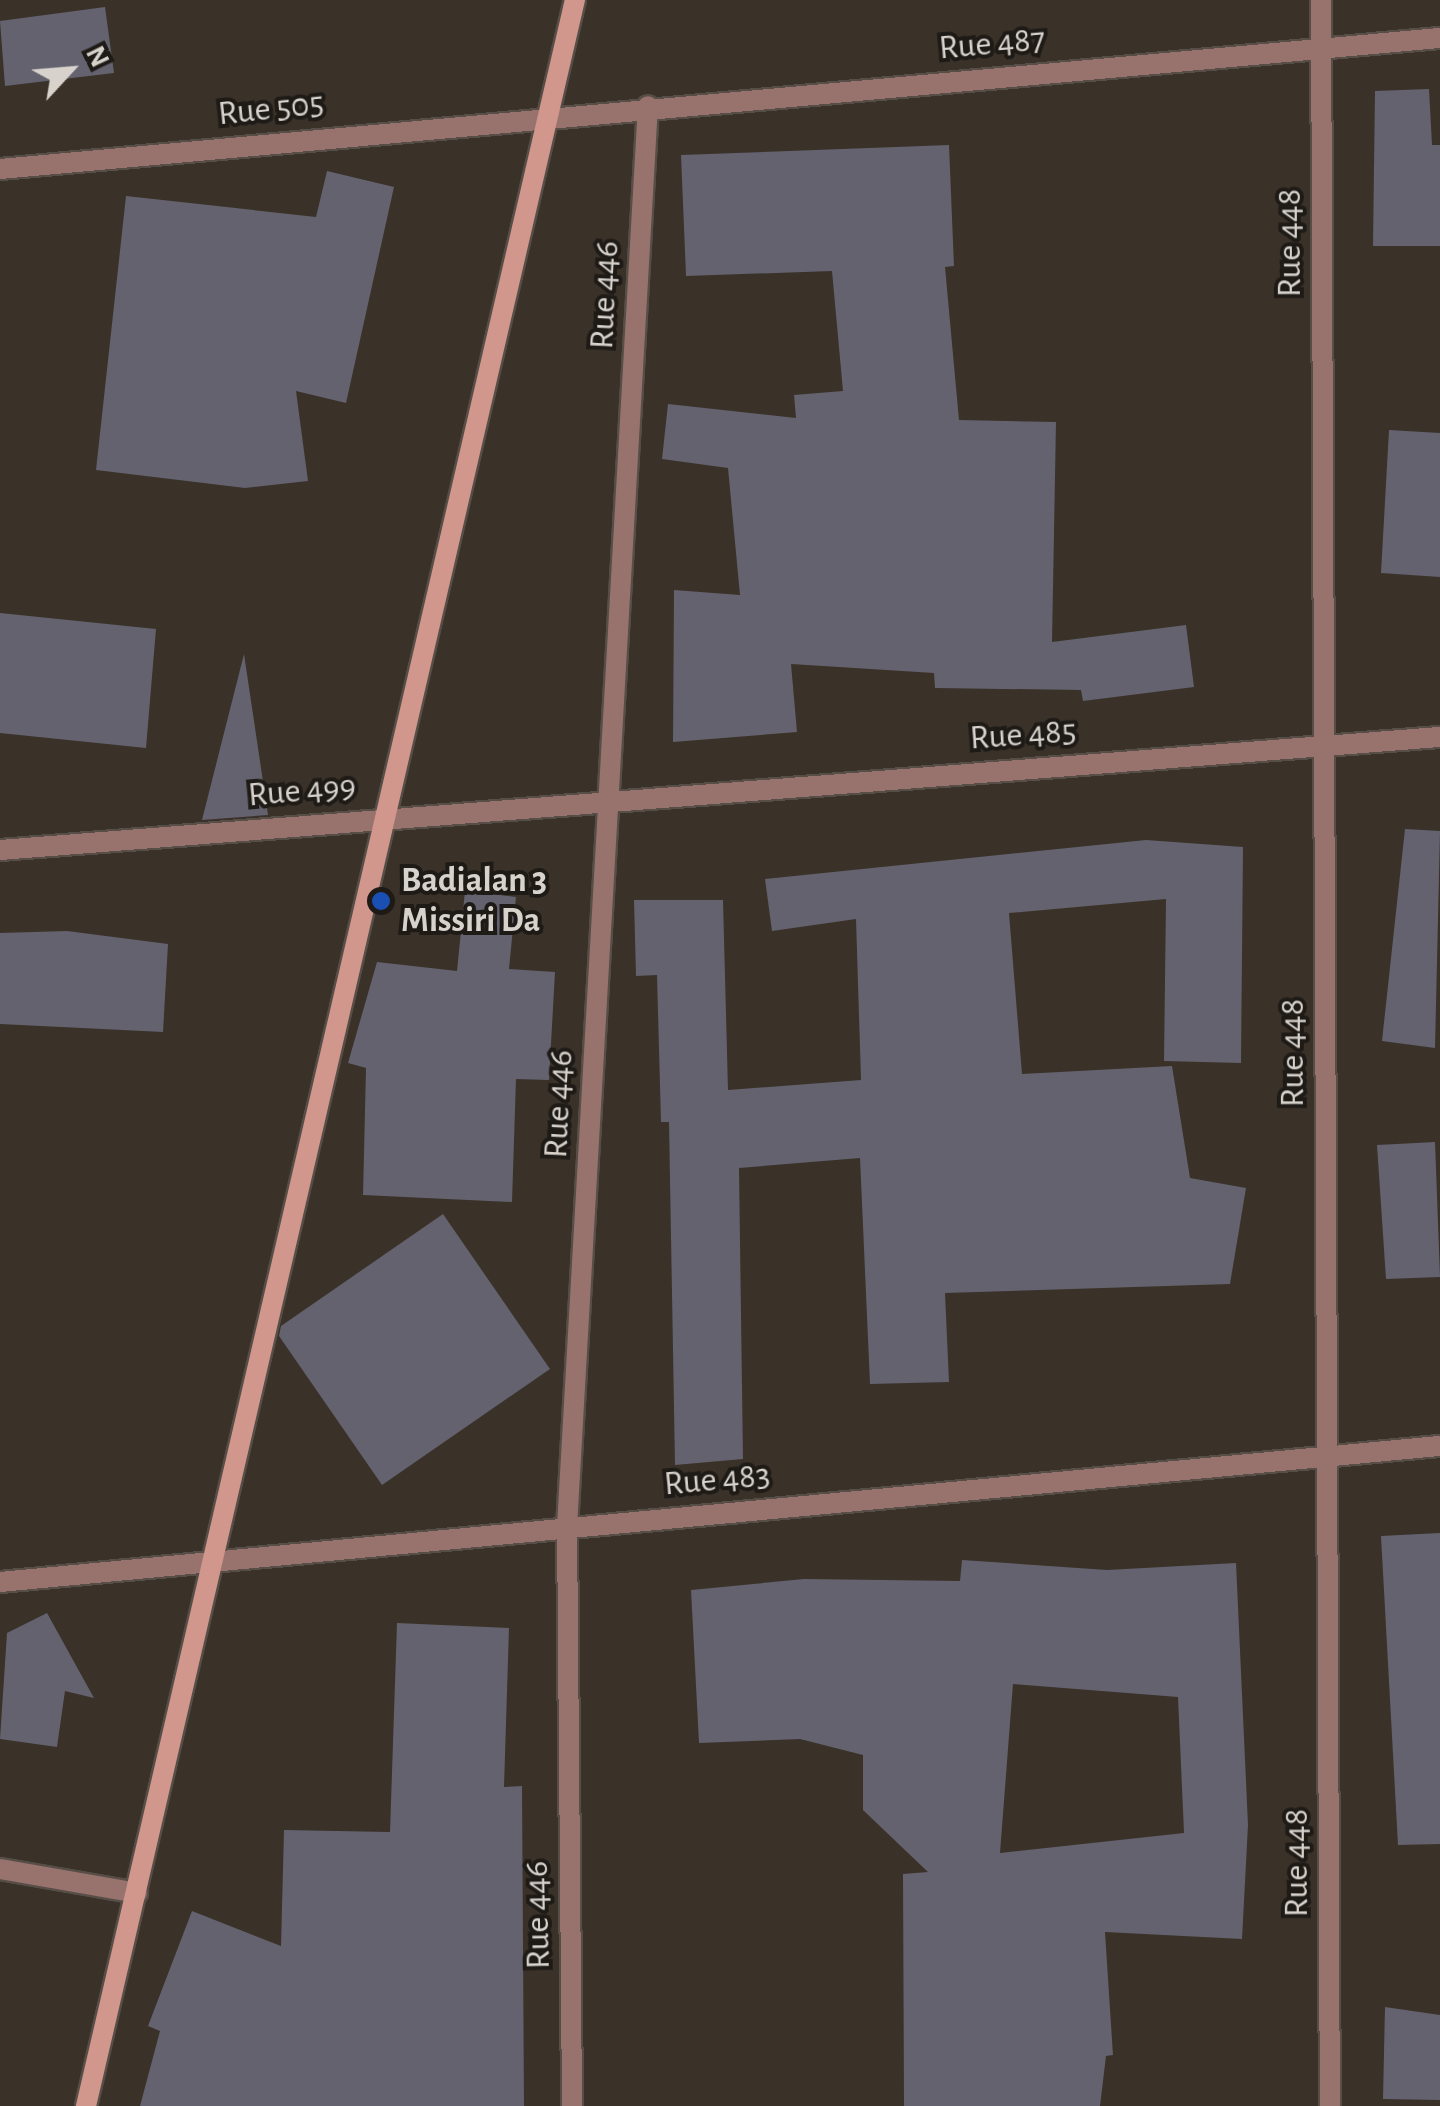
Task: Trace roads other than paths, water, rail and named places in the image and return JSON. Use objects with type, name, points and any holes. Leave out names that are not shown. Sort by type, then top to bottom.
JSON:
[{"type":"street","points":[[86,2106],[575,0]]},
{"type":"street","name":"Rue 448","points":[[1321,0],[1330,2106]]},
{"type":"street","name":"Rue 487","points":[[549,114],[1440,38]]},
{"type":"street","name":"Rue 446","points":[[572,2106],[566,1527],[648,106]]},
{"type":"street","name":"Rue 505","points":[[0,169],[549,114]]},
{"type":"street","name":"Rue 485","points":[[610,797],[1440,737]]},
{"type":"street","name":"Rue 499","points":[[0,850],[610,797]]},
{"type":"street","name":"Rue 483","points":[[0,1582],[1440,1446]]},
{"type":"street","points":[[0,1869],[137,1893]]},
{"type":"place","name":"Badialan 3 Missiri Da","points":[[381,901]]}]
